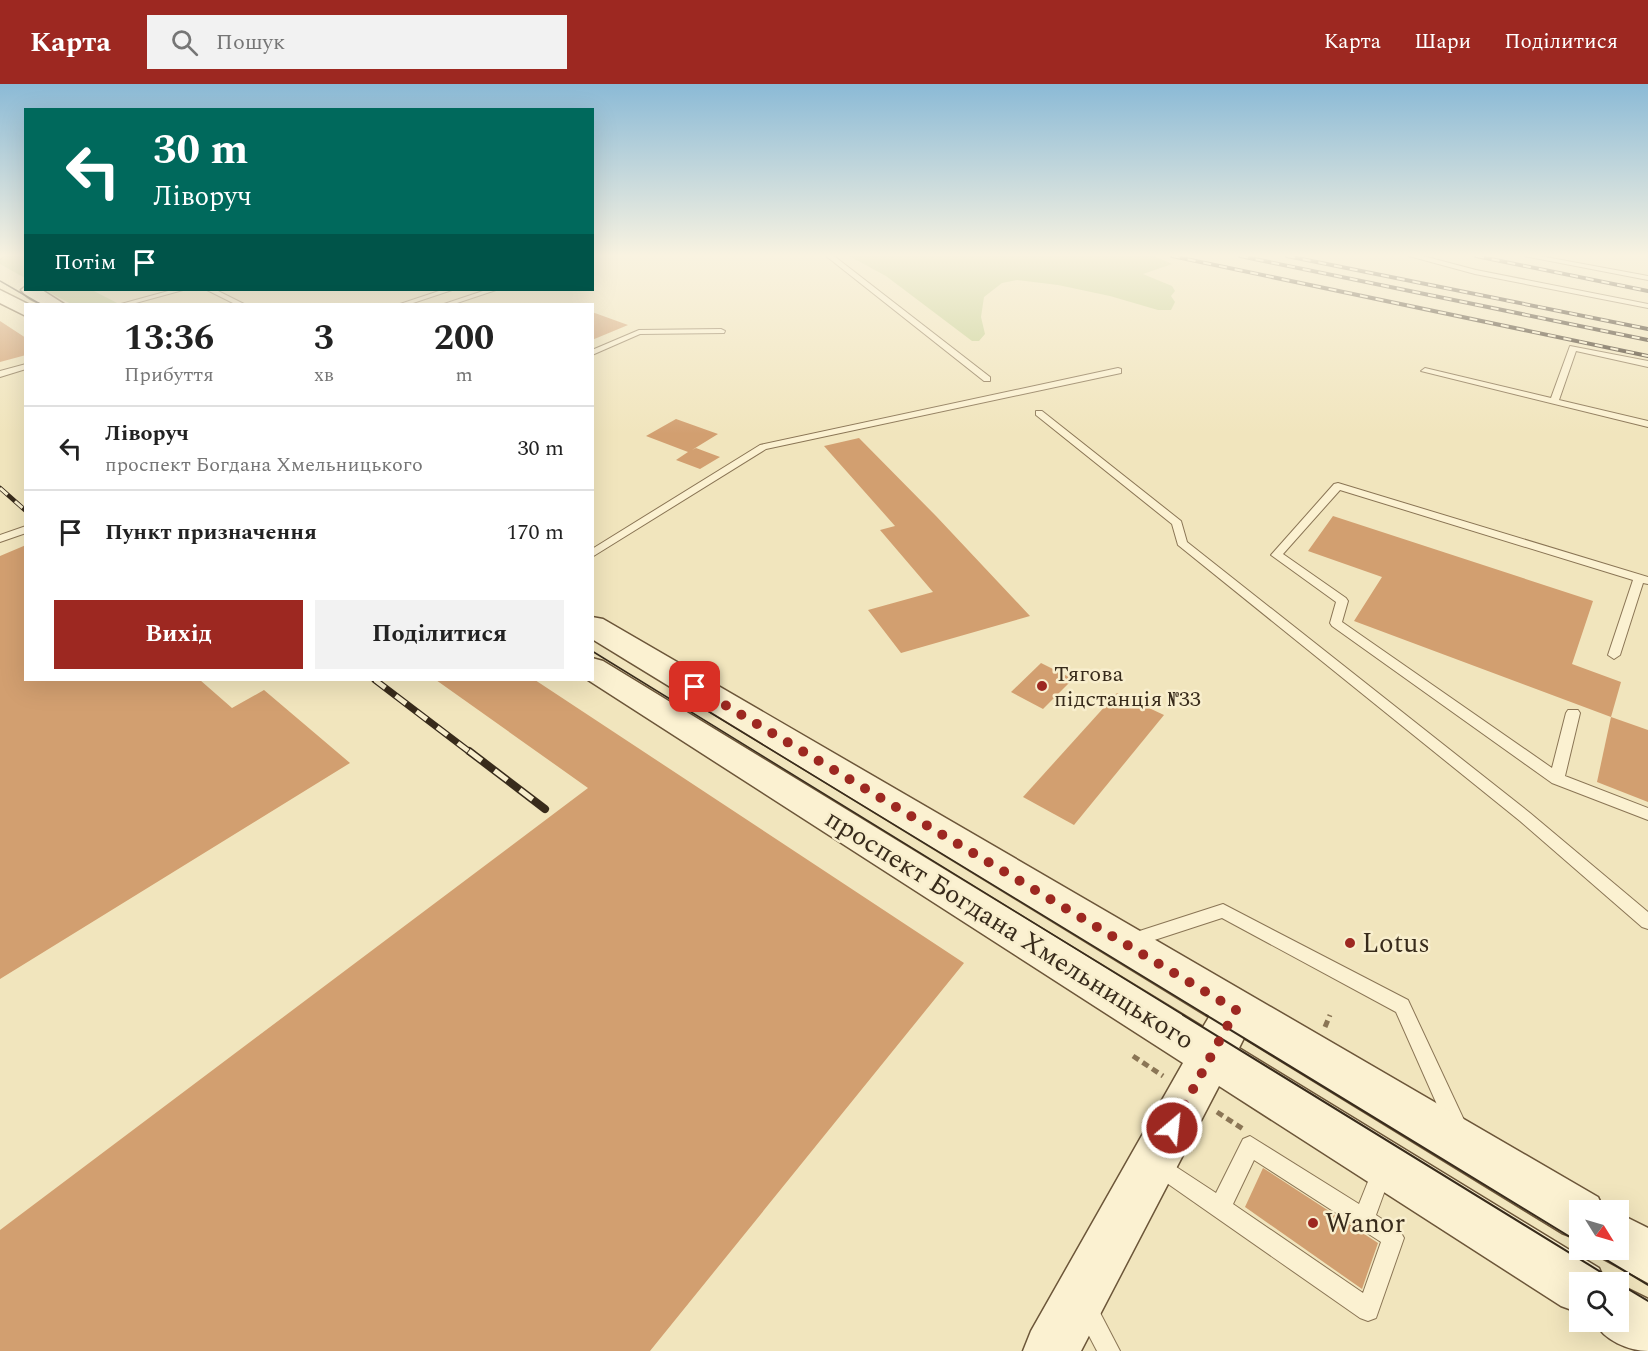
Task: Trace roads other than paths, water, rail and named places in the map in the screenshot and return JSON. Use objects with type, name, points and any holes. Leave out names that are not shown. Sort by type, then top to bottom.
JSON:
[{"type":"main road","name":"проспект Богдана Хмельницького","points":[[594,627],[1569,1208]]},
{"type":"main road","name":"проспект Богдана Хмельницького","points":[[594,669],[1569,1280]]},
{"type":"main road","points":[[1051,1351],[1236,1010]]},
{"type":"main road","points":[[1629,1246],[1648,1257]]},
{"type":"main road","points":[[1629,1318],[1648,1330]]},
{"type":"lane","points":[[905,315],[987,379]]},
{"type":"lane","points":[[594,352],[639,332],[722,331]]},
{"type":"lane","points":[[1554,402],[1573,348],[1648,364]]},
{"type":"lane","points":[[0,374],[24,367]]},
{"type":"lane","points":[[594,553],[763,447],[1118,371]]},
{"type":"lane","points":[[1425,371],[1648,424]]},
{"type":"lane","points":[[1039,413],[1177,523],[1182,543],[1525,817],[1648,922]]},
{"type":"lane","points":[[1614,655],[1644,580],[1338,486],[1277,555],[1342,601],[1336,623],[1557,779],[1648,814]]},
{"type":"lane","points":[[0,539],[24,530]]},
{"type":"lane","points":[[1557,779],[1573,713]]},
{"type":"lane","points":[[1125,943],[1223,910],[1402,1006],[1467,1148]]},
{"type":"lane","points":[[1154,1162],[1220,1208],[1368,1310],[1393,1238],[1250,1146],[1220,1208]]},
{"type":"lane","points":[[1364,1220],[1384,1163]]},
{"type":"lane","points":[[1079,1297],[1109,1351]]},
{"type":"tram line","points":[[594,652],[1185,1016]]},
{"type":"tram line","points":[[678,693],[1208,1016]]},
{"type":"tram line","points":[[1183,1015],[1601,1272]]},
{"type":"tram line","points":[[1206,1015],[1569,1236]]},
{"type":"tram line","points":[[1607,1260],[1648,1285]]},
{"type":"tram line","points":[[1629,1290],[1648,1301]]},
{"type":"railway","points":[[1453,315],[1648,356]]},
{"type":"railway","points":[[1527,315],[1648,340]]},
{"type":"railway","points":[[1579,315],[1648,329]]},
{"type":"railway","points":[[0,488],[24,509]]},
{"type":"railway","points":[[376,681],[471,753]]},
{"type":"railway","points":[[469,751],[545,809]]},
{"type":"place","name":"Тягова пiдстанцiя №33","points":[[1042,686]]},
{"type":"place","name":"Lotus","points":[[1350,943]]},
{"type":"place","name":"Wanor","points":[[1313,1223]]}]
